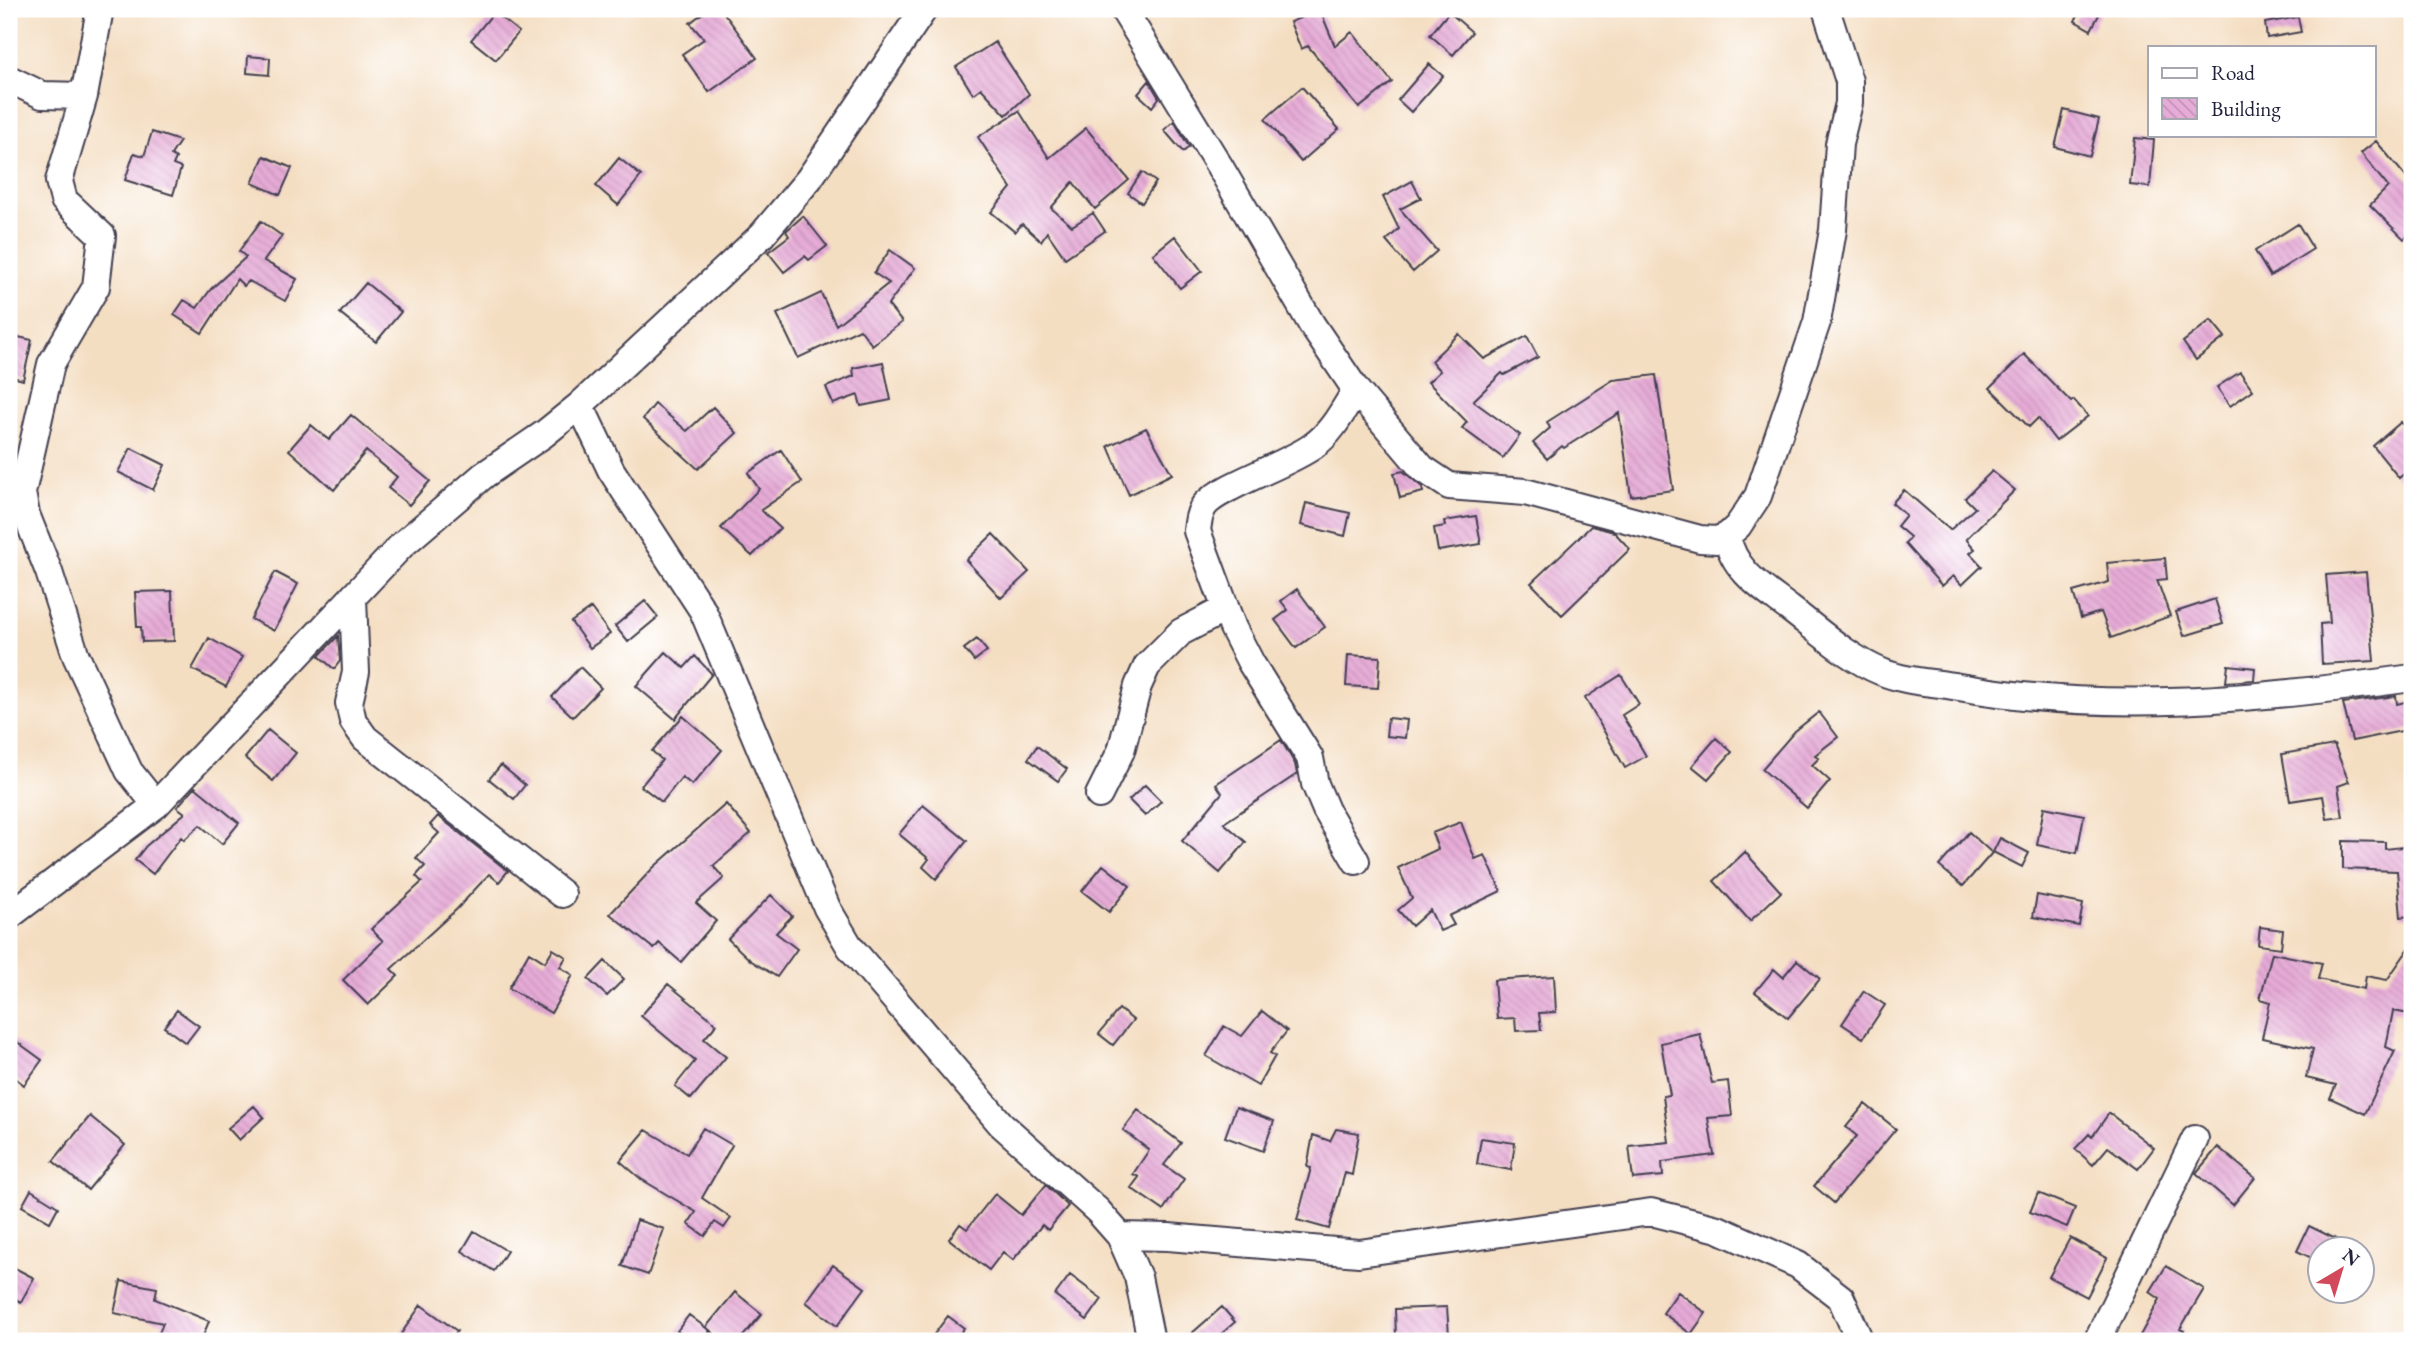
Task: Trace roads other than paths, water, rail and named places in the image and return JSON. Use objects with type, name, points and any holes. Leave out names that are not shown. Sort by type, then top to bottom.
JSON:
[{"type":"street","points":[[100,9],[84,96],[59,181],[64,200],[102,236],[102,254],[96,287],[51,364],[22,493],[26,514],[49,572],[76,656],[129,771],[156,805]]},
{"type":"street","points":[[9,916],[156,805],[402,545],[484,475],[544,434],[580,405],[762,235],[808,179],[925,9]]},
{"type":"street","points":[[1122,9],[1220,167],[1312,326],[1356,390],[1422,468],[1449,486],[1525,492],[1700,539],[1717,540],[1727,536],[1738,526],[1758,496],[1817,322],[1826,277],[1839,144],[1849,92],[1849,81],[1826,9]]},
{"type":"street","points":[[9,79],[42,95],[84,96]]},
{"type":"street","points":[[1356,390],[1316,444],[1289,462],[1220,493],[1205,504],[1199,516],[1197,531],[1225,609],[1251,663],[1310,758],[1326,810],[1356,861]]},
{"type":"street","points":[[580,405],[611,470],[703,611],[827,908],[850,947],[1001,1125],[1098,1211],[1120,1237],[1138,1277],[1151,1341]]},
{"type":"street","points":[[1727,536],[1736,563],[1756,582],[1858,659],[1899,678],[2031,698],[2183,703],[2334,689],[2412,678]]},
{"type":"street","points":[[353,598],[356,672],[349,703],[354,721],[365,738],[562,894]]},
{"type":"street","points":[[1099,794],[1121,751],[1138,686],[1147,666],[1181,632],[1225,609]]},
{"type":"street","points":[[2097,1341],[2195,1139]]},
{"type":"street","points":[[1120,1237],[1168,1237],[1359,1253],[1651,1212],[1718,1229],[1798,1265],[1841,1298],[1860,1341]]}]
